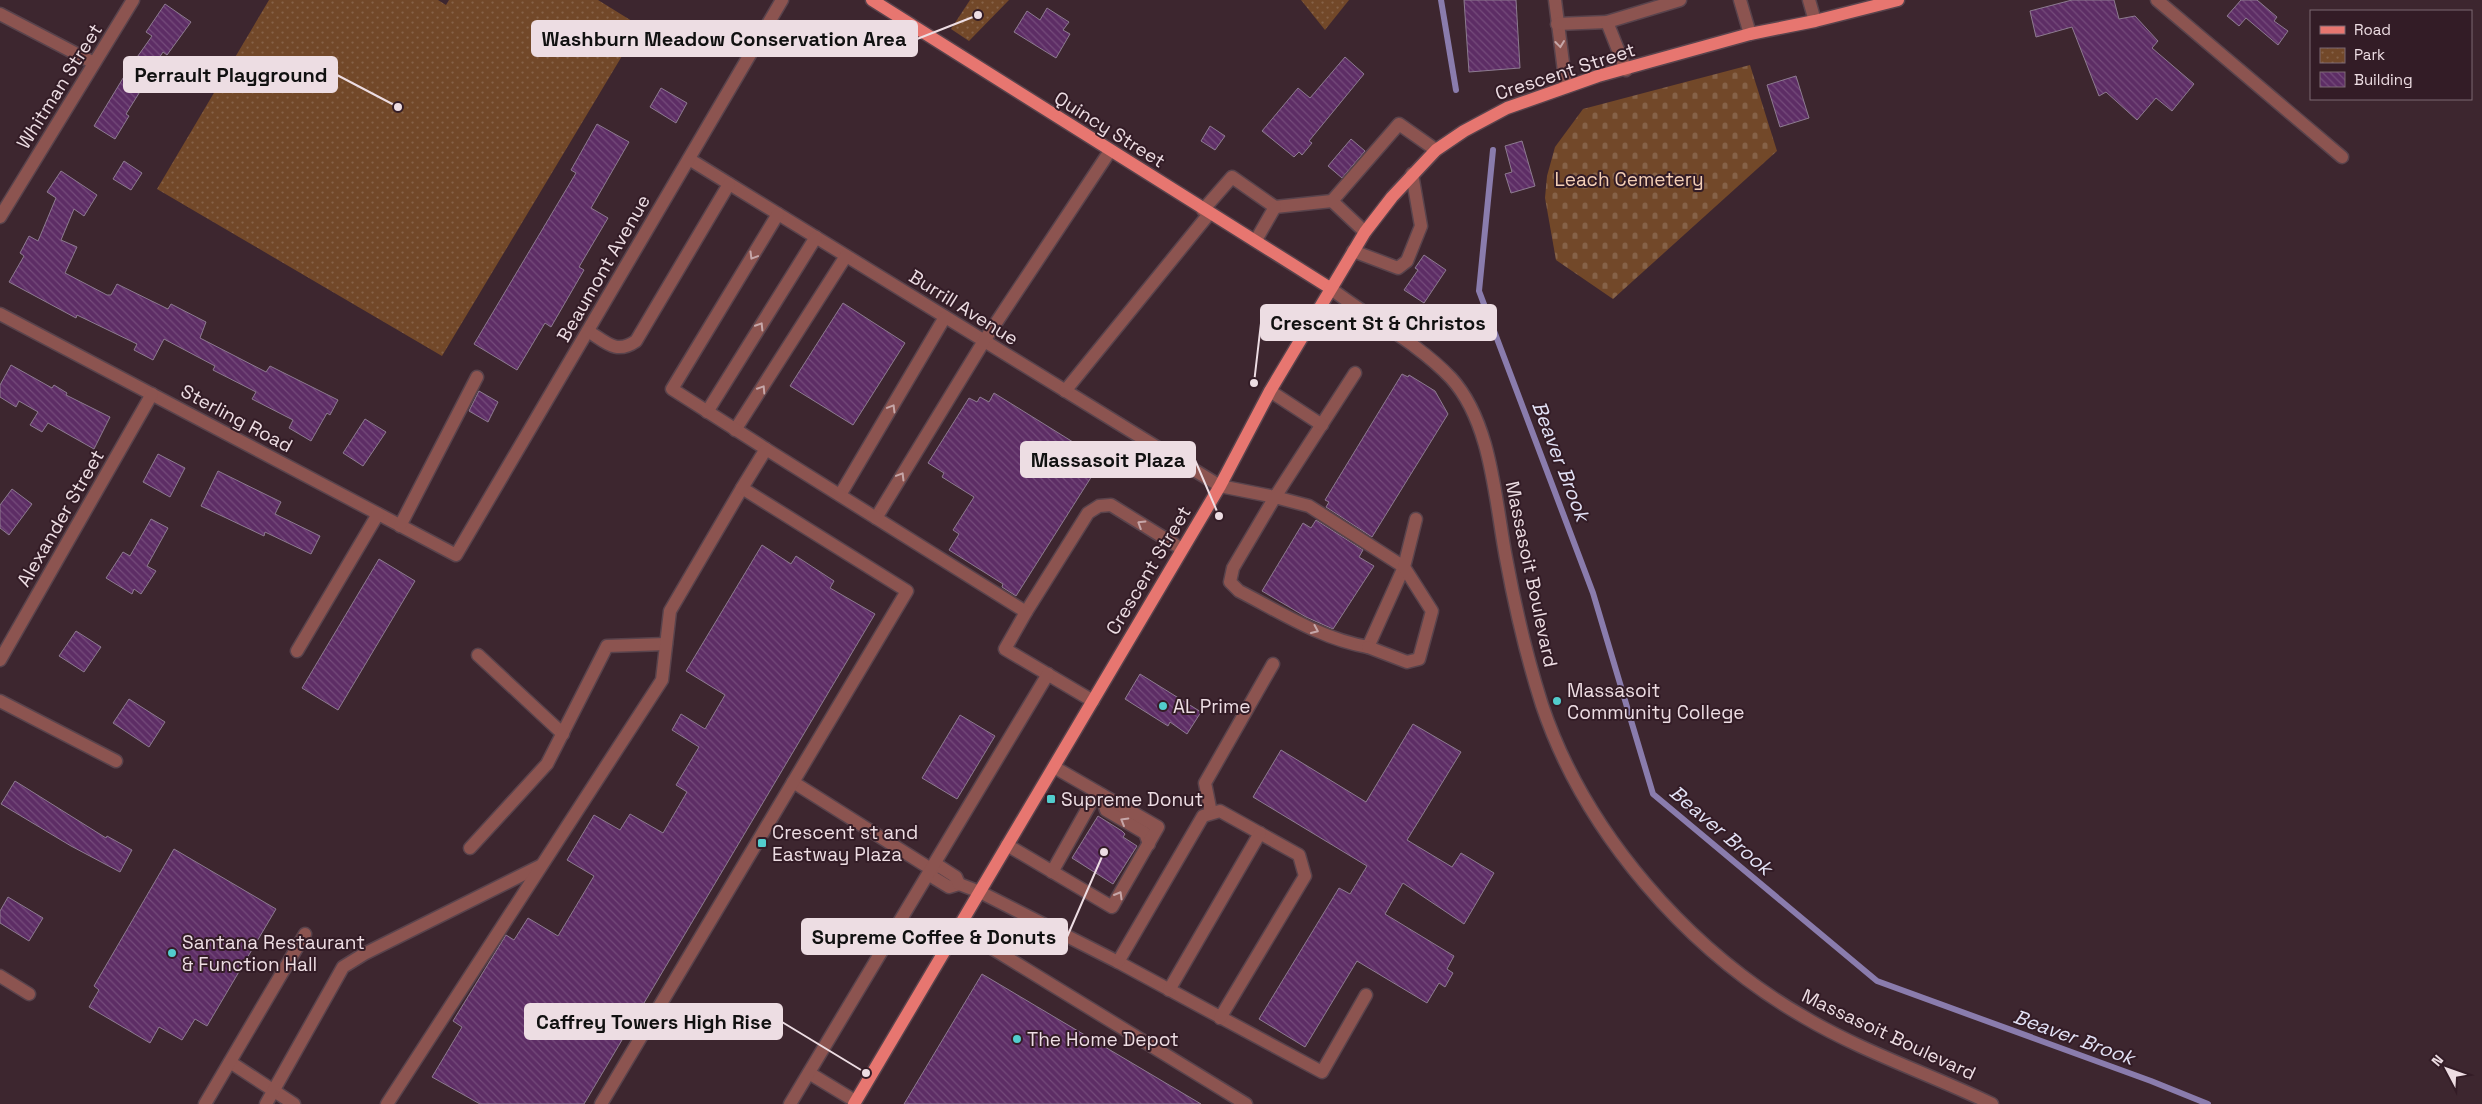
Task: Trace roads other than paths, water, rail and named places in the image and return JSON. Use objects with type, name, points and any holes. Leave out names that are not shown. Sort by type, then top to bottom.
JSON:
[{"type":"main road","name":"Quincy Street","points":[[872,0],[1206,212],[1256,240],[1330,288]]},
{"type":"main road","name":"Crescent Street","points":[[854,1103],[1220,486],[1270,391],[1330,288],[1365,232],[1412,174],[1436,150],[1464,131],[1507,108],[1566,87],[1750,34],[1815,21],[1898,0]]},
{"type":"street","name":"Whitman Street","points":[[0,217],[133,0]]},
{"type":"street","name":"Beaumont Avenue","points":[[456,555],[782,0]]},
{"type":"street","points":[[1555,0],[1566,87]]},
{"type":"street","points":[[1557,24],[1607,22],[1680,0]]},
{"type":"street","points":[[1740,0],[1750,34]]},
{"type":"street","points":[[1809,0],[1815,21]]},
{"type":"street","points":[[2156,0],[2342,157]]},
{"type":"street","points":[[0,14],[94,63]]},
{"type":"street","points":[[1607,22],[1626,70]]},
{"type":"street","points":[[1065,391],[1232,177],[1275,207],[1332,201],[1399,124],[1436,150]]},
{"type":"street","points":[[876,518],[984,341],[1110,151]]},
{"type":"street","name":"Burrill Avenue","points":[[689,159],[1220,486]]},
{"type":"street","points":[[1354,251],[1398,268],[1407,261],[1421,226],[1412,174]]},
{"type":"street","points":[[588,331],[616,348],[627,347],[636,341],[729,184]]},
{"type":"street","points":[[1332,201],[1365,232]]},
{"type":"street","points":[[1256,240],[1275,207]]},
{"type":"street","points":[[778,214],[672,389],[1026,612]]},
{"type":"street","points":[[707,412],[816,237]]},
{"type":"street","points":[[735,430],[846,256]]},
{"type":"street","name":"Massasoit Boulevard","points":[[1330,288],[1425,354],[1453,380],[1470,406],[1486,448],[1506,562],[1543,706],[1566,760],[1589,803],[1616,847],[1646,884],[1692,934],[1744,978],[1789,1008],[1830,1032],[1992,1104]]},
{"type":"street","name":"Sterling Road","points":[[0,314],[456,555]]},
{"type":"street","points":[[840,495],[945,317]]},
{"type":"street","points":[[1220,486],[1275,497],[1309,506],[1404,567],[1432,611],[1419,659],[1407,662],[1368,647],[1349,644],[1311,629],[1239,591],[1230,582],[1233,568],[1275,497],[1355,373]]},
{"type":"street","points":[[400,526],[477,377]]},
{"type":"street","points":[[1270,391],[1322,425]]},
{"type":"street","name":"Alexander Street","points":[[0,660],[152,394]]},
{"type":"street","points":[[387,1104],[662,680],[670,611],[766,449]]},
{"type":"street","points":[[601,1104],[907,591],[742,488]]},
{"type":"street","points":[[1093,701],[1004,649],[1088,513],[1099,506],[1111,505],[1182,549]]},
{"type":"street","points":[[297,651],[378,514]]},
{"type":"street","points":[[1368,647],[1404,567],[1416,519]]},
{"type":"street","points":[[470,848],[548,764],[607,646],[666,644]]},
{"type":"street","points":[[478,655],[563,734]]},
{"type":"street","points":[[1211,813],[1205,783],[1273,664]]},
{"type":"street","points":[[790,1104],[1048,674]]},
{"type":"street","points":[[0,700],[116,761]]},
{"type":"street","points":[[1007,845],[1112,907],[1158,827],[1054,767]]},
{"type":"street","points":[[793,782],[931,869]]},
{"type":"street","points":[[1052,872],[1100,794]]},
{"type":"street","points":[[1118,962],[1203,816],[1220,811],[1299,855],[1305,876],[1220,1018]]},
{"type":"street","points":[[1169,990],[1260,833]]},
{"type":"street","points":[[266,1104],[344,967],[364,954],[540,866]]},
{"type":"street","points":[[931,869],[939,866],[956,877],[959,884],[980,892],[1118,962],[1322,1072],[1366,995]]},
{"type":"street","points":[[959,928],[1246,1104]]},
{"type":"street","points":[[206,1104],[305,934]]},
{"type":"street","points":[[0,976],[29,994]]},
{"type":"street","points":[[230,1062],[294,1104]]},
{"type":"street","points":[[809,1073],[854,1103]]},
{"type":"waterway","name":"Beaver Brook","points":[[1441,0],[1456,90]]},
{"type":"waterway","name":"Beaver Brook","points":[[1493,150],[1479,291],[1593,593],[1653,794],[1877,981],[2151,1081],[2208,1104]]},
{"type":"place","name":"Washburn Meadow Conservation Area","points":[[978,15]]},
{"type":"place","name":"Perrault Playground","points":[[398,107]]},
{"type":"place","name":"Crescent St & Christos","points":[[1254,383]]},
{"type":"place","name":"Massasoit Plaza","points":[[1219,516]]},
{"type":"place","name":"Massasoit Community College","points":[[1557,701]]},
{"type":"place","name":"AL Prime","points":[[1163,706]]},
{"type":"place","name":"Supreme Donut","points":[[1051,799]]},
{"type":"place","name":"Crescent st and Eastway Plaza","points":[[762,843]]},
{"type":"place","name":"Supreme Coffee & Donuts","points":[[1104,852]]},
{"type":"place","name":"Santana Restaurant & Function Hall","points":[[172,953]]},
{"type":"place","name":"The Home Depot","points":[[1017,1039]]},
{"type":"place","name":"Caffrey Towers High Rise","points":[[866,1073]]},
{"type":"park label","name":"Leach Cemetery","points":[[1629,179]]}]
